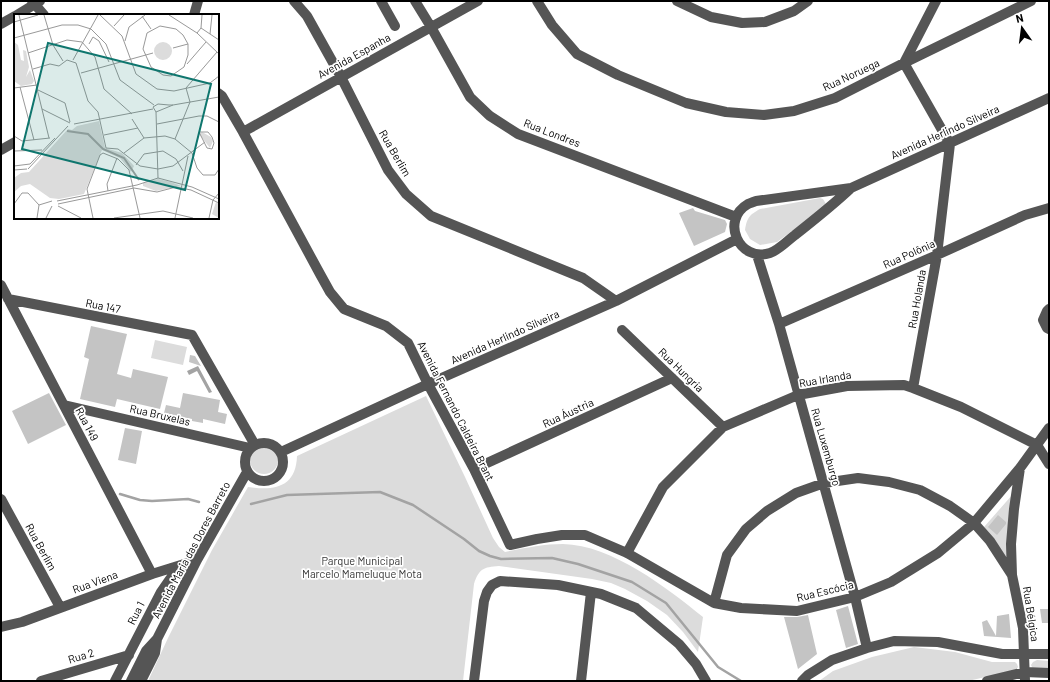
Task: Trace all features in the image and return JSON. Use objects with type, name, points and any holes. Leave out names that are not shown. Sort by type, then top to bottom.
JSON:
[{"type":"street","points":[[194,14],[198,1]]},
{"type":"street","name":"Rua Berlim","points":[[294,1],[307,16],[341,77],[388,170],[406,194],[431,216],[583,278],[616,301]]},
{"type":"street","points":[[382,1],[395,26]]},
{"type":"street","name":"Rua Londres","points":[[415,1],[470,97],[490,116],[518,134],[736,217]]},
{"type":"street","name":"Avenida Espanha","points":[[243,132],[478,1]]},
{"type":"street","name":"Rua Noruega","points":[[537,1],[552,25],[577,54],[618,75],[686,102],[726,112],[764,115],[794,111],[834,98],[1031,1]]},
{"type":"street","points":[[677,1],[711,17],[742,23],[765,22],[794,11],[808,1]]},
{"type":"street","points":[[936,1],[904,63],[950,144]]},
{"type":"street","points":[[19,14],[35,2],[43,14]]},
{"type":"street","points":[[1,24],[14,17]]},
{"type":"street","name":"Avenida Fernando Caldeira Brant","points":[[219,94],[222,96],[243,132],[330,292],[344,309],[386,326],[408,343],[428,384],[474,469],[510,545]]},
{"type":"street","name":"Avenida Herlindo Silveira","points":[[736,217],[747,205],[756,201],[851,188],[1049,98]]},
{"type":"street","points":[[1,150],[14,143]]},
{"type":"street","name":"Rua Holanda","points":[[913,388],[937,255],[950,144]]},
{"type":"street","name":"Avenida Herlindo Silveira","points":[[757,254],[769,253],[775,250],[830,208],[851,188]]},
{"type":"street","points":[[824,192],[829,200],[830,208]]},
{"type":"street","name":"Rua Polônia","points":[[779,324],[1025,215],[1049,208]]},
{"type":"street","points":[[736,217],[734,230],[737,240],[743,248],[752,254],[757,254]]},
{"type":"street","name":"Avenida Herlindo Silveira","points":[[281,452],[428,384],[616,301],[737,240]]},
{"type":"street","name":"Rua Luxemburgo","points":[[757,254],[779,324],[824,483],[855,597],[867,648]]},
{"type":"street","name":"Rua 149","points":[[1,285],[152,574]]},
{"type":"street","name":"Rua 147","points":[[8,299],[192,335],[253,447]]},
{"type":"street","points":[[1049,309],[1042,320],[1049,329]]},
{"type":"street","name":"Rua Hungria","points":[[622,330],[724,427]]},
{"type":"street","name":"Rua Áustria","points":[[474,469],[672,378]]},
{"type":"street","name":"Rua Irlanda","points":[[627,553],[663,487],[724,427],[798,395],[847,386],[904,386],[913,388],[961,407],[1037,445]]},
{"type":"street","name":"Rua Bruxelas","points":[[64,405],[253,447]]},
{"type":"street","name":"Rua Escócia","points":[[510,545],[562,535],[585,535],[627,553],[714,603],[741,608],[797,611],[855,597],[891,582],[938,554],[974,523],[1020,468],[1049,428]]},
{"type":"street","points":[[261,443],[267,443],[272,444],[281,452],[284,464],[279,475],[274,479],[262,482],[251,477],[247,472],[245,467],[246,454],[253,447],[261,443]]},
{"type":"street","points":[[1037,445],[1049,464]]},
{"type":"street","name":"Rua Bélgica","points":[[1020,468],[1014,509],[1012,575],[1023,628],[1025,677]]},
{"type":"street","name":"Avenida Maria das Dores Barreto","points":[[141,681],[155,653],[157,639],[192,561],[247,472]]},
{"type":"street","name":"Rua Bélgica","points":[[714,603],[727,554],[746,529],[767,511],[796,493],[824,483],[858,478],[889,482],[920,490],[950,506],[974,523],[990,540],[1012,575]]},
{"type":"street","name":"Rua Berlim","points":[[1,499],[60,607]]},
{"type":"street","name":"Rua Viena","points":[[1,627],[22,622],[60,607],[192,561]]},
{"type":"street","name":"Rua 1","points":[[115,681],[161,592],[170,579],[192,561]]},
{"type":"street","points":[[474,681],[484,601],[487,592],[492,585],[500,581],[558,585],[601,594],[636,608],[679,644],[696,664],[706,681]]},
{"type":"street","points":[[580,681],[591,592]]},
{"type":"street","name":"Avenida Maria das Dores Barreto","points":[[131,681],[146,651],[157,639]]},
{"type":"street","points":[[802,681],[808,675],[832,660],[867,648],[894,641],[938,642],[1002,654],[1049,654]]},
{"type":"street","name":"Rua 2","points":[[41,681],[129,654]]},
{"type":"street","points":[[987,681],[1049,673]]},
{"type":"green space","points":[[820,198],[823,199],[826,204],[822,209],[777,242],[760,245],[750,239],[745,230],[749,217],[760,209]]},
{"type":"green space","points":[[155,340],[187,347],[183,365],[151,358]]},
{"type":"green space","name":"Parque Municipal Marcelo Mameluque Mota","points":[[426,396],[493,538],[499,547],[505,552],[541,545],[563,544],[582,546],[619,560],[638,570],[656,581],[703,617],[698,652],[683,632],[667,615],[647,601],[625,589],[611,583],[592,579],[499,566],[489,567],[482,570],[474,584],[463,681],[148,681],[212,550],[248,487],[267,488],[282,485],[293,474],[297,456]]},
{"type":"green space","points":[[264,446],[274,450],[278,460],[274,470],[264,474],[254,470],[250,460],[254,450]]},
{"type":"green space","points":[[1013,494],[1007,559],[984,527]]},
{"type":"green space","points":[[914,647],[955,652],[992,662],[1015,662],[1018,667],[1016,670],[968,681],[819,681],[833,671],[872,657]]},
{"type":"green space","points":[[1037,660],[1049,661],[1049,669],[1033,669],[1031,665]]},
{"type":"shaded area","points":[[198,366],[212,392],[209,393],[197,371],[189,375],[187,371]]},
{"type":"building","points":[[693,208],[695,211],[725,220],[727,224],[725,232],[694,246],[679,213]]},
{"type":"building","points":[[91,326],[127,334],[117,374],[131,378],[133,369],[168,377],[160,409],[117,399],[115,407],[80,399],[89,359],[84,357]]},
{"type":"building","points":[[190,355],[195,356],[201,366],[189,362]]},
{"type":"building","points":[[49,393],[66,425],[28,444],[12,411]]},
{"type":"building","points":[[183,393],[220,400],[218,412],[227,414],[225,424],[203,419],[203,423],[164,413],[166,405],[180,408]]},
{"type":"building","points":[[125,428],[142,431],[136,464],[118,460]]},
{"type":"building","points":[[998,515],[1006,522],[1006,524],[997,535],[988,527]]},
{"type":"building","points":[[848,606],[858,644],[846,648],[836,610]]},
{"type":"building","points":[[1040,609],[1049,609],[1049,623],[1042,623]]},
{"type":"building","points":[[1009,614],[1011,638],[984,636],[982,622],[987,620],[996,636],[997,616]]},
{"type":"building","points":[[808,615],[817,654],[798,669],[784,617]]},
{"type":"waterway","points":[[251,504],[287,495],[380,492],[413,505],[464,539],[479,551],[490,556],[501,559],[552,558],[578,564],[632,582],[666,603],[718,667],[741,681]]},
{"type":"waterway","points":[[120,494],[140,500],[152,501],[188,499],[199,502]]}]
